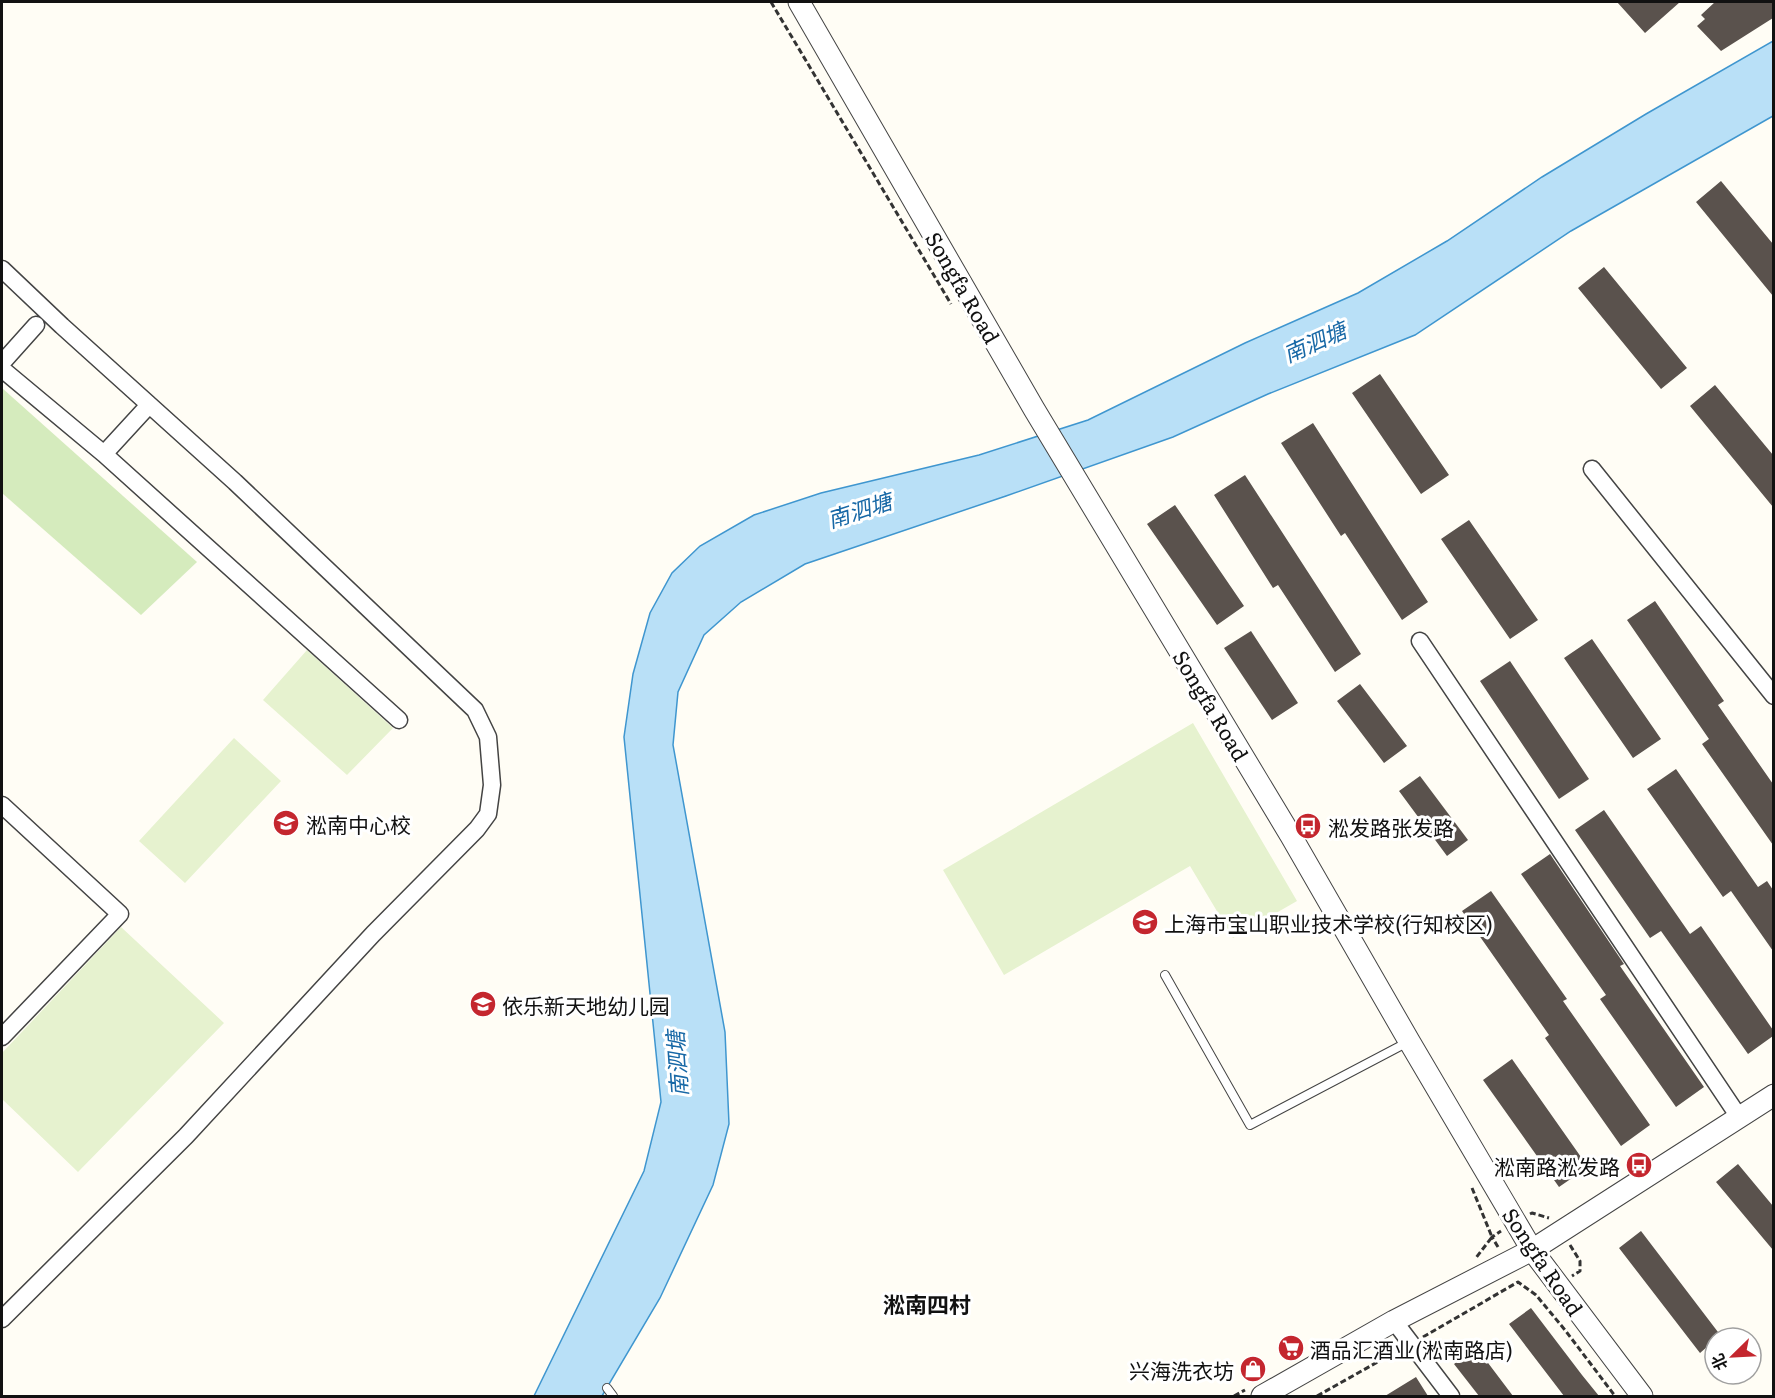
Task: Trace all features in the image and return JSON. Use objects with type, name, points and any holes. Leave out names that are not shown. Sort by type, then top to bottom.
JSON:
[{"type":"street","name":"Songfa Road","points":[[799,2],[1034,409],[1291,836],[1532,1250],[1642,1396]]},
{"type":"street","points":[[2,269],[235,482],[475,710],[488,737],[492,785],[488,814],[477,830],[373,933],[186,1136],[2,1319]]},
{"type":"street","points":[[2,363],[36,325]]},
{"type":"street","points":[[2,369],[104,454],[399,720]]},
{"type":"street","points":[[104,454],[149,405]]},
{"type":"street","points":[[1592,469],[1773,696]]},
{"type":"street","points":[[1420,641],[1739,1117]]},
{"type":"street","points":[[2,805],[120,914],[2,1037]]},
{"type":"street","points":[[1258,1391],[1532,1250],[1773,1095]]},
{"type":"street","points":[[1394,1321],[1451,1396]]},
{"type":"lane","points":[[1165,975],[1250,1125],[1409,1041]]},
{"type":"lane","points":[[607,1388],[613,1396]]},
{"type":"path","points":[[771,2],[952,306]]},
{"type":"path","points":[[1470,1183],[1492,1237],[1475,1259]]},
{"type":"path","points":[[1317,1396],[1518,1282],[1536,1295],[1615,1396]]},
{"type":"path","points":[[1234,1396],[1258,1391]]},
{"type":"green space","points":[[2,388],[197,562],[141,615],[2,493]]},
{"type":"green space","points":[[307,650],[393,728],[347,775],[263,700]]},
{"type":"green space","points":[[1193,723],[1297,901],[1233,938],[1190,866],[1004,975],[943,870]]},
{"type":"green space","points":[[234,738],[281,781],[185,883],[139,841]]},
{"type":"green space","points":[[121,927],[224,1023],[78,1172],[2,1099],[2,1053]]},
{"type":"water","name":"南泗塘","points":[[1773,41],[1773,116],[1571,231],[1415,335],[1268,394],[1173,437],[805,564],[741,602],[704,635],[678,692],[673,745],[725,1032],[729,1124],[713,1185],[660,1298],[602,1396],[534,1396],[644,1171],[661,1102],[624,737],[633,674],[650,613],[672,573],[700,546],[754,515],[821,493],[979,455],[1088,420],[1245,343],[1358,293],[1447,241],[1542,177]]},
{"type":"building","points":[[1617,2],[1680,2],[1645,33]]},
{"type":"building","points":[[1715,2],[1773,2],[1773,18],[1721,51],[1697,26],[1705,19],[1701,15]]},
{"type":"building","points":[[1721,181],[1773,244],[1773,296],[1696,202]]},
{"type":"building","points":[[1604,267],[1687,368],[1661,389],[1578,288]]},
{"type":"building","points":[[1380,374],[1449,475],[1421,494],[1352,393]]},
{"type":"building","points":[[1715,385],[1773,455],[1773,507],[1690,406]]},
{"type":"building","points":[[1313,423],[1428,602],[1402,620],[1345,533],[1341,536],[1281,443]]},
{"type":"building","points":[[1245,475],[1361,654],[1335,672],[1278,585],[1273,588],[1214,495]]},
{"type":"building","points":[[1175,505],[1244,606],[1217,625],[1147,524]]},
{"type":"building","points":[[1469,520],[1538,620],[1510,639],[1441,539]]},
{"type":"building","points":[[1655,601],[1724,701],[1718,705],[1773,784],[1773,845],[1702,744],[1709,739],[1627,620]]},
{"type":"building","points":[[1251,631],[1298,703],[1272,720],[1224,648]]},
{"type":"building","points":[[1592,639],[1661,739],[1633,758],[1564,658]]},
{"type":"building","points":[[1510,661],[1589,779],[1559,799],[1480,681]]},
{"type":"building","points":[[1360,684],[1407,746],[1384,763],[1337,701]]},
{"type":"building","points":[[1676,769],[1758,887],[1767,881],[1773,890],[1773,951],[1731,891],[1723,897],[1647,789]]},
{"type":"building","points":[[1420,776],[1468,840],[1447,856],[1399,791]]},
{"type":"building","points":[[1604,810],[1690,934],[1701,926],[1773,1030],[1773,1036],[1748,1054],[1661,931],[1650,938],[1575,830]]},
{"type":"building","points":[[1550,854],[1624,964],[1620,966],[1704,1087],[1676,1107],[1600,999],[1606,995],[1521,874]]},
{"type":"building","points":[[1491,891],[1567,999],[1563,1001],[1650,1125],[1621,1146],[1545,1038],[1549,1035],[1462,911]]},
{"type":"building","points":[[1512,1059],[1588,1167],[1559,1187],[1483,1080]]},
{"type":"building","points":[[1738,1164],[1773,1206],[1773,1250],[1716,1182]]},
{"type":"building","points":[[1641,1231],[1713,1326],[1703,1326],[1703,1350],[1700,1353],[1619,1248]]},
{"type":"building","points":[[1531,1308],[1599,1396],[1564,1396],[1509,1324]]},
{"type":"building","points":[[1476,1347],[1513,1396],[1479,1396],[1454,1364]]},
{"type":"building","points":[[1416,1377],[1428,1396],[1385,1396]]},
{"type":"place","name":"淞南中心校","points":[[286,823]]},
{"type":"place","name":"淞发路张发路","points":[[1308,826]]},
{"type":"place","name":"上海市宝山职业技术学校(行知校区)","points":[[1145,922]]},
{"type":"place","name":"依乐新天地幼儿园","points":[[483,1004]]},
{"type":"place","name":"淞南路淞发路","points":[[1639,1165]]},
{"type":"place","name":"酒品汇酒业(淞南路店)","points":[[1291,1348]]},
{"type":"place","name":"兴海洗衣坊","points":[[1253,1369]]},
{"type":"district","name":"淞南四村","points":[[927,1303]]}]
